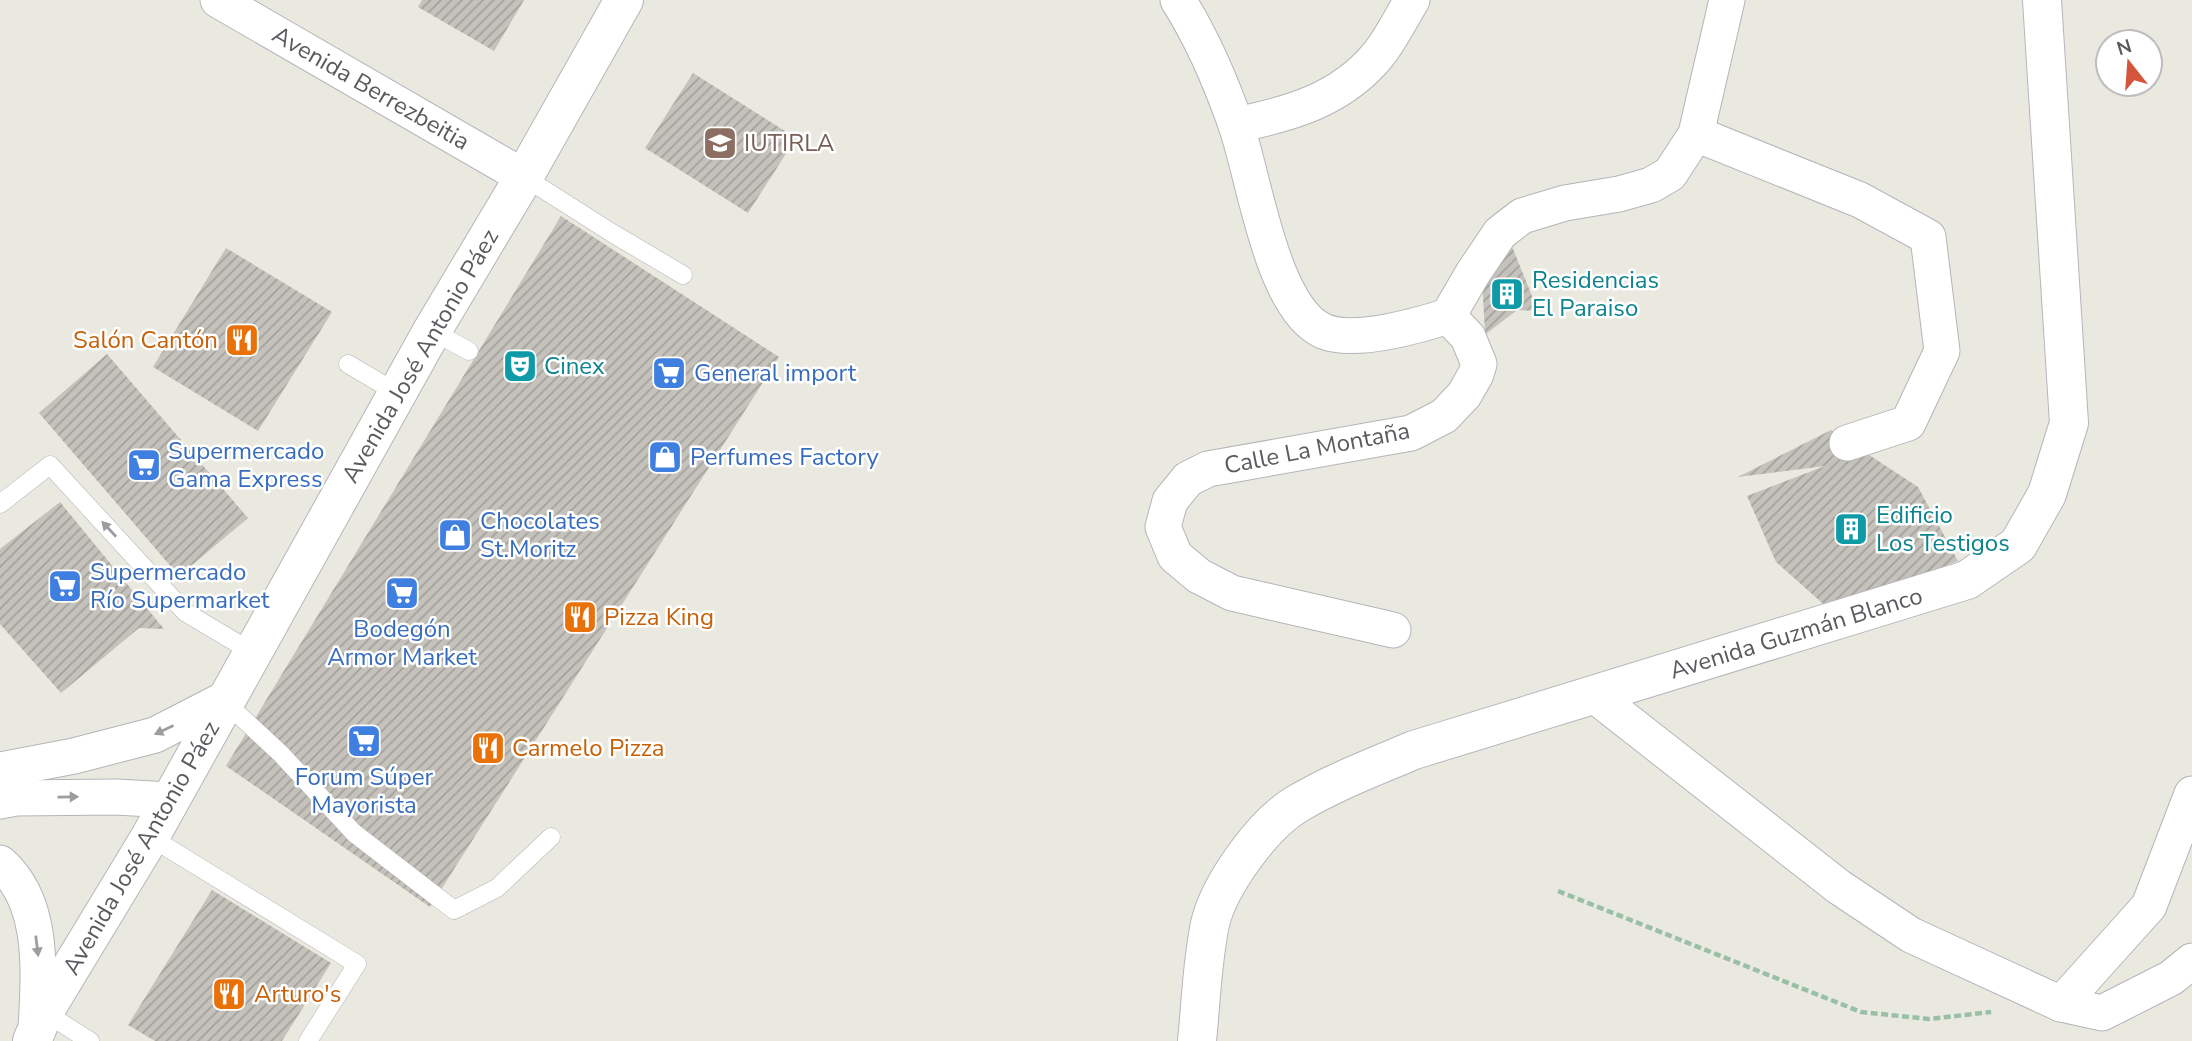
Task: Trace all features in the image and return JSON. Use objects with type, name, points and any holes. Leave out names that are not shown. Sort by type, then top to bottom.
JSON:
[{"type":"street","name":"Avenida Berrezbeitia","points":[[218,0],[524,177]]},
{"type":"street","name":"Avenida José Antonio Páez","points":[[37,1028],[150,837],[432,331],[524,177],[624,0]]},
{"type":"street","points":[[1178,0],[1194,25],[1236,125],[1267,238],[1283,281],[1302,315],[1323,331],[1346,336],[1423,324],[1448,316],[1500,233],[1522,216],[1565,203],[1619,194],[1651,185],[1670,174],[1696,134],[1727,0]]},
{"type":"street","points":[[1236,125],[1285,115],[1337,93],[1378,55],[1412,0]]},
{"type":"street","name":"Avenida Guzmán Blanco","points":[[1196,1041],[1211,922],[1231,873],[1262,835],[1294,805],[1339,782],[1414,750],[1967,580],[2018,545],[2047,494],[2069,423],[2042,0]]},
{"type":"street","points":[[1696,134],[1860,200],[1928,237],[1942,351],[1908,422],[1847,443]]},
{"type":"street","name":"Calle La Montaña","points":[[1393,629],[1232,593],[1199,576],[1175,556],[1163,527],[1170,501],[1188,479],[1208,469],[1411,433],[1444,415],[1464,395],[1479,364],[1468,337],[1448,316]]},
{"type":"street","points":[[1594,695],[1839,887],[1911,935],[2061,1004],[2102,1013],[2171,978],[2192,961]]},
{"type":"street","points":[[6,761],[74,756],[155,735],[226,701]]},
{"type":"street","points":[[2061,1004],[2149,906],[2192,794]]},
{"type":"street","points":[[0,802],[16,798],[116,797],[170,800]]},
{"type":"street","points":[[6,879],[27,906],[37,942],[37,1028]]},
{"type":"lane","points":[[524,177],[683,275]]},
{"type":"lane","points":[[432,331],[468,351]]},
{"type":"lane","points":[[348,365],[397,393]]},
{"type":"lane","points":[[0,504],[50,465],[185,612],[252,652]]},
{"type":"lane","points":[[226,701],[281,754],[355,833],[454,910],[497,888],[551,837]]},
{"type":"lane","points":[[150,837],[356,964],[309,1041]]},
{"type":"lane","points":[[37,1028],[90,1041]]},
{"type":"path","points":[[1558,891],[1861,1012],[1929,1018],[1992,1012]]},
{"type":"building","points":[[422,0],[524,0],[494,51],[418,7]]},
{"type":"building","name":"IUTIRLA","points":[[693,73],[796,138],[748,213],[645,148]]},
{"type":"building","points":[[561,216],[779,357],[430,907],[226,766]]},
{"type":"building","name":"Residencias El Paraiso","points":[[1509,239],[1538,311],[1517,310],[1473,344],[1485,334],[1482,278]]},
{"type":"building","name":"Salón Cantón","points":[[226,248],[332,312],[258,431],[153,367]]},
{"type":"building","name":"Supermercado Gama Express","points":[[107,354],[248,518],[179,576],[39,413]]},
{"type":"building","name":"Edificio Los Testigos","points":[[1831,430],[1918,487],[1958,561],[1830,610],[1776,562],[1747,496],[1825,466],[1738,477]]},
{"type":"building","name":"Supermercado Río Supermarket","points":[[60,502],[164,629],[139,628],[61,693],[0,624],[0,549]]},
{"type":"building","name":"Arturo's","points":[[212,890],[331,963],[282,1041],[155,1041],[128,1025]]},
{"type":"place","name":"IUTIRLA","points":[[720,143]]},
{"type":"place","name":"Residencias El Paraiso","points":[[1507,294]]},
{"type":"place","name":"Salón Cantón","points":[[242,340]]},
{"type":"place","name":"Cinex","points":[[520,366]]},
{"type":"place","name":"General import","points":[[669,373]]},
{"type":"place","name":"Perfumes Factory","points":[[665,457]]},
{"type":"place","name":"Supermercado Gama Express","points":[[144,465]]},
{"type":"place","name":"Edificio Los Testigos","points":[[1851,529]]},
{"type":"place","name":"Chocolates St.Moritz","points":[[455,535]]},
{"type":"place","name":"Supermercado Río Supermarket","points":[[65,586]]},
{"type":"place","name":"Bodegón Armor Market","points":[[402,593]]},
{"type":"place","name":"Pizza King","points":[[580,617]]},
{"type":"place","name":"Forum Súper Mayorista","points":[[364,741]]},
{"type":"place","name":"Carmelo Pizza","points":[[488,748]]},
{"type":"place","name":"Arturo's","points":[[229,994]]}]
